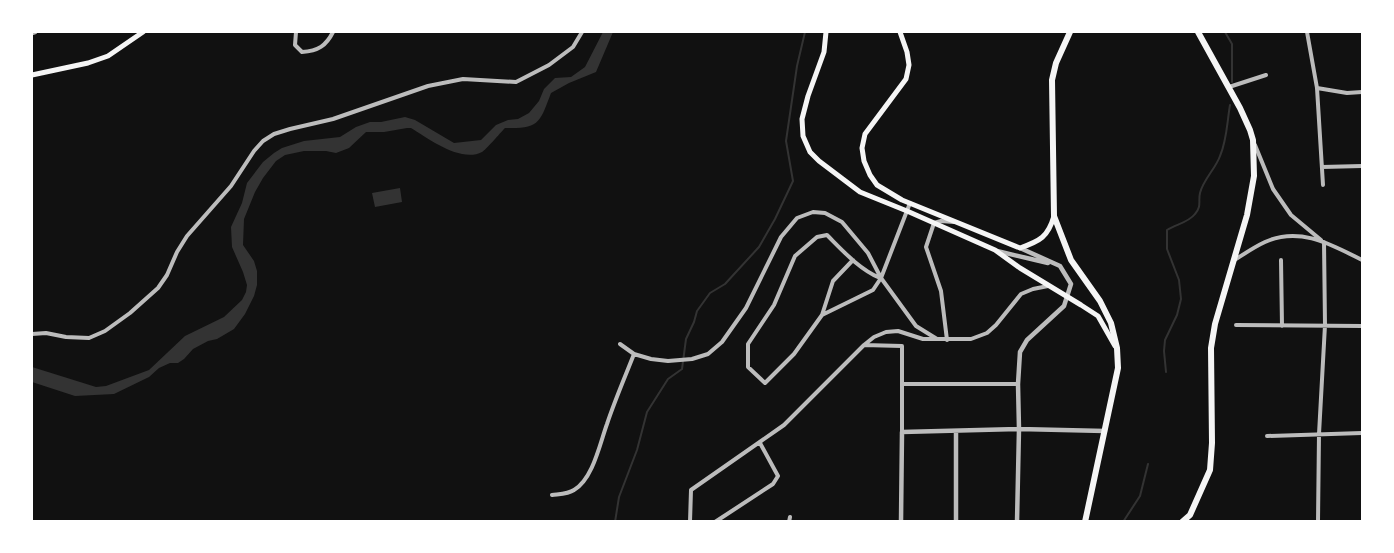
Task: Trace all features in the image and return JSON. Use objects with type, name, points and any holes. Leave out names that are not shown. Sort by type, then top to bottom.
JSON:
[{"type":"main road","points":[[32,75],[88,63],[108,56],[143,32]]},
{"type":"main road","points":[[826,32],[824,52],[802,119],[803,136],[810,152],[860,192],[995,250],[1048,286],[1082,305],[1098,316],[1117,348]]},
{"type":"main road","points":[[900,32],[909,65],[906,79],[868,128],[862,148],[864,161],[877,186],[910,203],[1020,248],[1036,243],[1044,237],[1054,216],[1052,80],[1056,63],[1070,32]]},
{"type":"main road","points":[[1182,522],[1190,515],[1210,470],[1211,348],[1215,324],[1247,215],[1254,176],[1253,140],[1240,108],[1198,32]]},
{"type":"main road","points":[[1054,216],[1071,260],[1100,301],[1112,323],[1117,348],[1118,368],[1085,522]]},
{"type":"street","points":[[296,32],[295,45],[302,52],[314,51],[329,40],[333,32]]},
{"type":"street","points":[[32,334],[46,333],[89,338],[105,331],[130,313],[158,288],[187,236],[231,186],[254,151],[274,134],[333,119],[428,86],[463,79],[516,82],[549,65],[573,47],[582,32]]},
{"type":"street","points":[[1307,32],[1317,88],[1323,185]]},
{"type":"street","points":[[1229,87],[1266,75]]},
{"type":"street","points":[[1317,88],[1347,93],[1362,92]]},
{"type":"street","points":[[1253,140],[1273,189],[1285,207],[1291,215],[1324,242]]},
{"type":"street","points":[[1322,167],[1362,166]]},
{"type":"street","points":[[822,315],[873,290],[881,278],[910,203]]},
{"type":"street","points":[[620,344],[634,354],[668,361],[693,359],[708,354],[722,342],[746,308],[781,237],[797,218],[813,212],[825,213],[842,222],[868,253],[881,278],[916,326],[938,339]]},
{"type":"street","points":[[947,339],[940,291],[926,247],[934,223],[956,222]]},
{"type":"street","points":[[853,260],[833,281],[822,315],[794,354],[765,383],[748,367],[748,344],[774,305],[795,256],[817,237],[827,235],[853,260],[881,278]]},
{"type":"street","points":[[1233,261],[1275,238],[1297,235],[1324,242],[1362,260]]},
{"type":"street","points":[[1318,522],[1324,242]]},
{"type":"street","points":[[1017,522],[1020,352],[1027,340],[1064,306],[1071,284],[1060,266],[1020,248]]},
{"type":"street","points":[[995,250],[1060,266]]},
{"type":"street","points":[[1281,260],[1282,326]]},
{"type":"street","points":[[690,522],[691,490],[784,425],[874,337],[898,331],[923,339],[970,339],[987,333],[1021,294],[1048,286]]},
{"type":"street","points":[[1236,325],[1362,326]]},
{"type":"street","points":[[864,345],[902,346],[901,522]]},
{"type":"street","points":[[552,495],[576,490],[588,475],[634,354]]},
{"type":"street","points":[[902,384],[1018,384]]},
{"type":"street","points":[[902,432],[1019,429],[1105,431]]},
{"type":"street","points":[[956,431],[956,522]]},
{"type":"street","points":[[1267,436],[1362,433]]},
{"type":"street","points":[[714,522],[773,484],[778,476],[760,443]]},
{"type":"shaded area","points":[[603,32],[613,32],[596,72],[551,93],[537,122],[525,127],[505,128],[482,152],[474,155],[455,152],[407,128],[366,132],[349,148],[336,153],[304,151],[285,155],[276,161],[263,178],[244,219],[243,245],[254,261],[257,285],[245,314],[234,329],[193,349],[178,363],[170,363],[159,368],[149,377],[114,394],[75,396],[32,382],[32,367],[96,387],[106,386],[149,370],[185,336],[224,317],[242,300],[247,285],[232,247],[231,227],[242,203],[247,183],[263,162],[282,148],[304,141],[340,137],[370,122],[405,117],[415,120],[454,143],[481,140],[496,125],[518,119],[529,113],[539,101],[544,89],[555,78],[571,77],[585,67]]},
{"type":"shaded area","points":[[400,188],[402,202],[375,207],[372,193]]},
{"type":"waterway","points":[[615,522],[619,497],[637,450],[647,412],[668,379],[682,369],[686,339],[697,311],[710,293],[725,284],[759,247],[793,181],[786,141],[797,66],[805,32]]},
{"type":"waterway","points":[[1225,32],[1232,44],[1232,82]]},
{"type":"waterway","points":[[1166,372],[1165,340],[1177,315],[1181,299],[1179,280],[1167,249],[1167,230],[1189,219],[1197,211],[1202,188],[1222,150],[1230,105]]},
{"type":"waterway","points":[[1123,522],[1140,496],[1148,464]]}]
